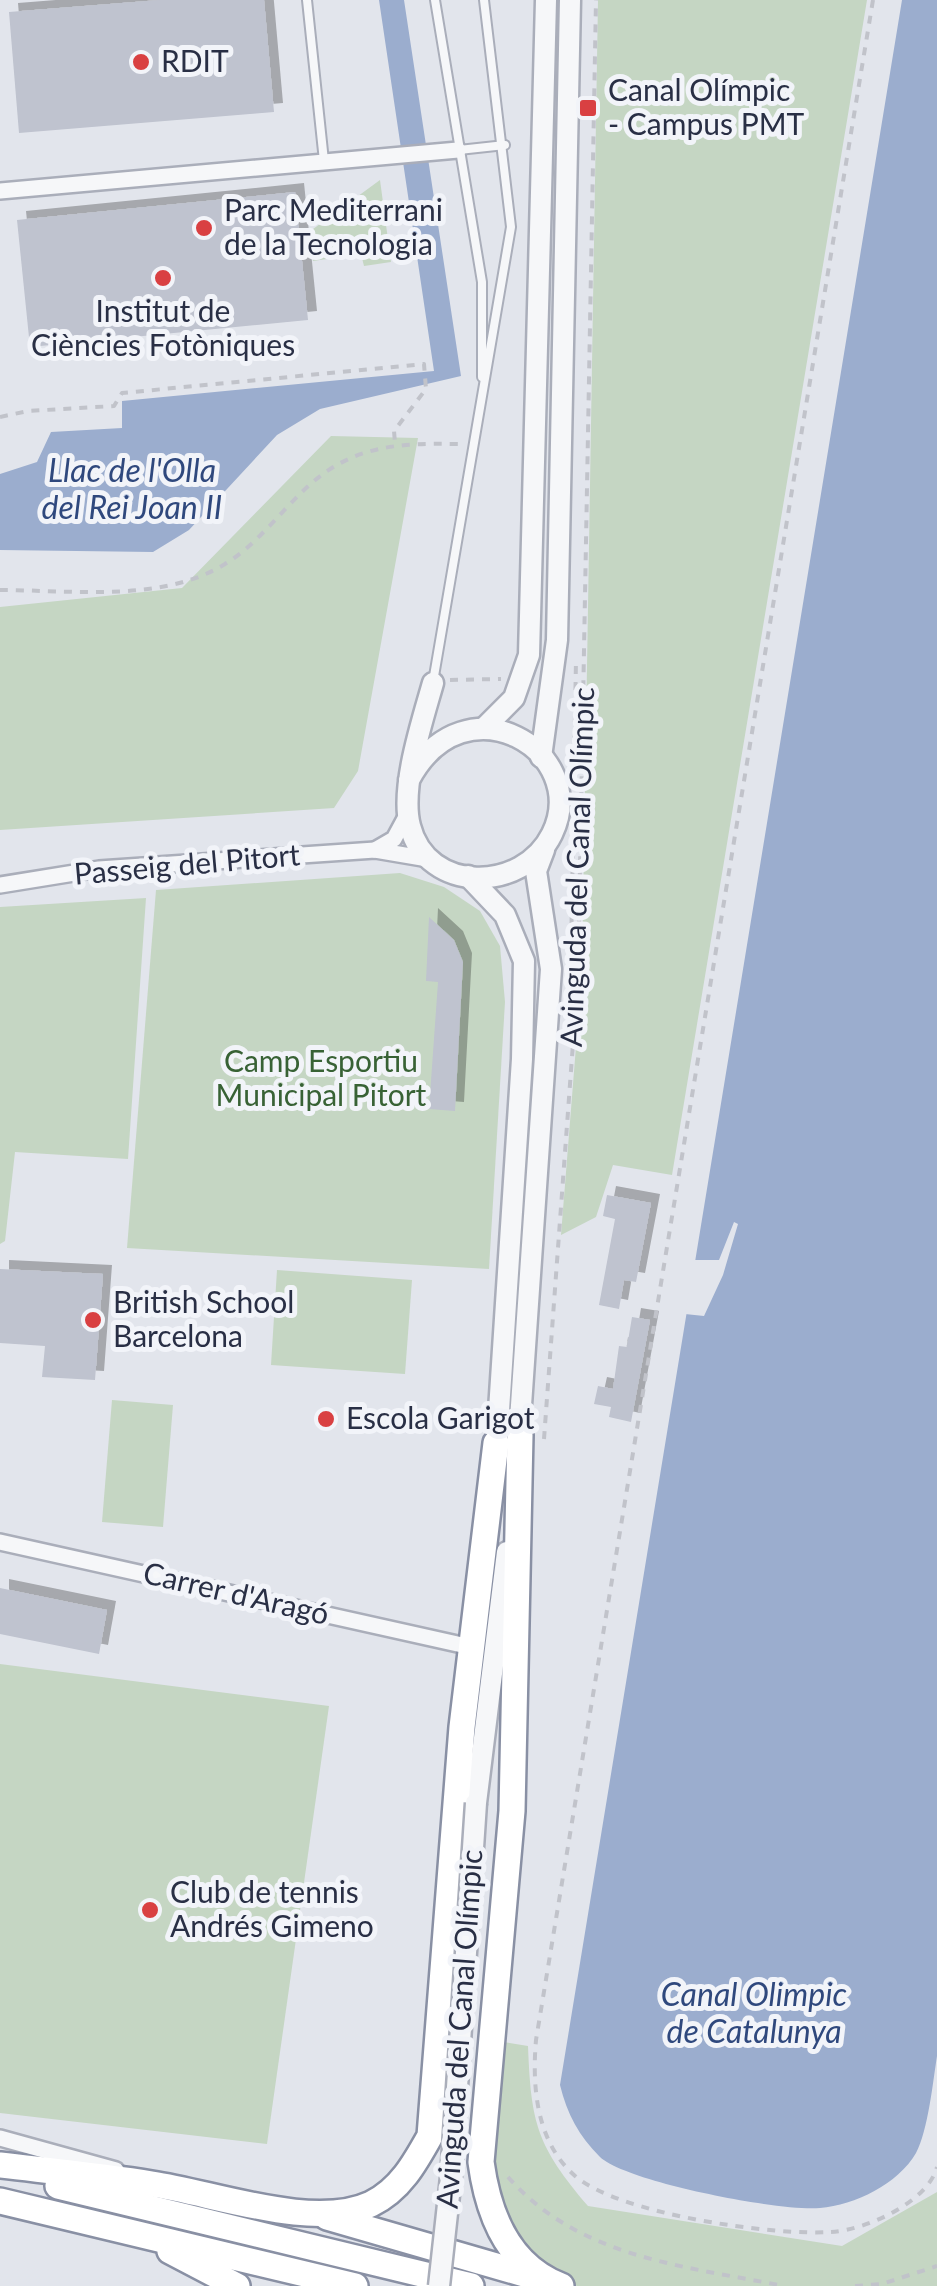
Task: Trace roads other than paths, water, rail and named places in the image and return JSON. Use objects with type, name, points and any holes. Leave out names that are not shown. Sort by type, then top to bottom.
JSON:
[{"type":"highway","points":[[315,2214],[335,2214],[372,2203],[409,2174],[430,2136],[471,1647],[508,1439]]},
{"type":"highway","points":[[508,1439],[512,1810],[481,2162],[497,2226],[526,2266],[554,2284]]},
{"type":"highway","points":[[0,2168],[153,2184],[315,2214],[554,2284]]},
{"type":"highway","points":[[0,2168],[471,2286]]},
{"type":"highway","points":[[0,2201],[355,2286]]},
{"type":"highway","points":[[140,2234],[237,2286]]},
{"type":"street","name":"Avinguda del Canal Olímpic","points":[[474,730],[514,698],[530,655],[546,0]]},
{"type":"street","name":"Avinguda del Canal Olímpic","points":[[541,756],[557,640],[570,0]]},
{"type":"street","points":[[0,191],[449,150]]},
{"type":"street","points":[[439,682],[441,718],[474,730],[522,739],[541,756],[557,787],[556,825],[544,850],[510,875],[468,876],[431,860],[416,840],[407,815],[409,780],[439,682]]},
{"type":"street","points":[[409,780],[421,758],[436,743],[474,730]]},
{"type":"street","points":[[375,850],[394,839],[407,815]]},
{"type":"street","name":"Passeig del Pitort","points":[[0,884],[99,869],[375,850],[431,860]]},
{"type":"street","name":"Avinguda del Canal Olímpic","points":[[508,1439],[551,969],[536,872],[544,850]]},
{"type":"street","name":"Avinguda del Canal Olímpic","points":[[439,2286],[476,1803],[497,1658],[522,1059],[524,961],[505,915],[468,876]]},
{"type":"street","name":"Carrer d'Aragó","points":[[0,1542],[471,1647]]},
{"type":"street","points":[[0,2138],[100,2164],[153,2184]]},
{"type":"lane","points":[[307,0],[324,161]]},
{"type":"lane","points":[[435,0],[449,150],[482,282],[482,386]]},
{"type":"lane","points":[[439,682],[472,445],[495,337],[511,226],[484,0]]},
{"type":"lane","points":[[449,150],[504,145]]},
{"type":"water","name":"Llac de l'Olla del Rei Joan II","points":[[379,0],[404,0],[461,376],[320,409],[277,435],[189,530],[153,552],[0,550],[0,474],[37,462],[51,432],[122,428],[122,401],[434,371]]},
{"type":"water","name":"Canal Olimpic de Catalunya","points":[[902,0],[937,0],[937,2056],[924,2132],[908,2164],[887,2183],[861,2197],[833,2206],[801,2208],[706,2193],[615,2167],[600,2157],[580,2133],[560,2085]]},
{"type":"place","name":"RDIT","points":[[141,62]]},
{"type":"place","name":"Canal Olímpic - Campus PMT","points":[[588,108]]},
{"type":"place","name":"Parc Mediterrani de la Tecnologia","points":[[204,228]]},
{"type":"place","name":"Institut de Ciències Fotòniques","points":[[163,278]]},
{"type":"place","name":"British School Barcelona","points":[[93,1320]]},
{"type":"place","name":"Escola Garigot","points":[[326,1419]]},
{"type":"place","name":"Club de tennis Andrés Gimeno","points":[[150,1910]]},
{"type":"park label","name":"Camp Esportiu Municipal Pitort","points":[[321,1079]]}]
